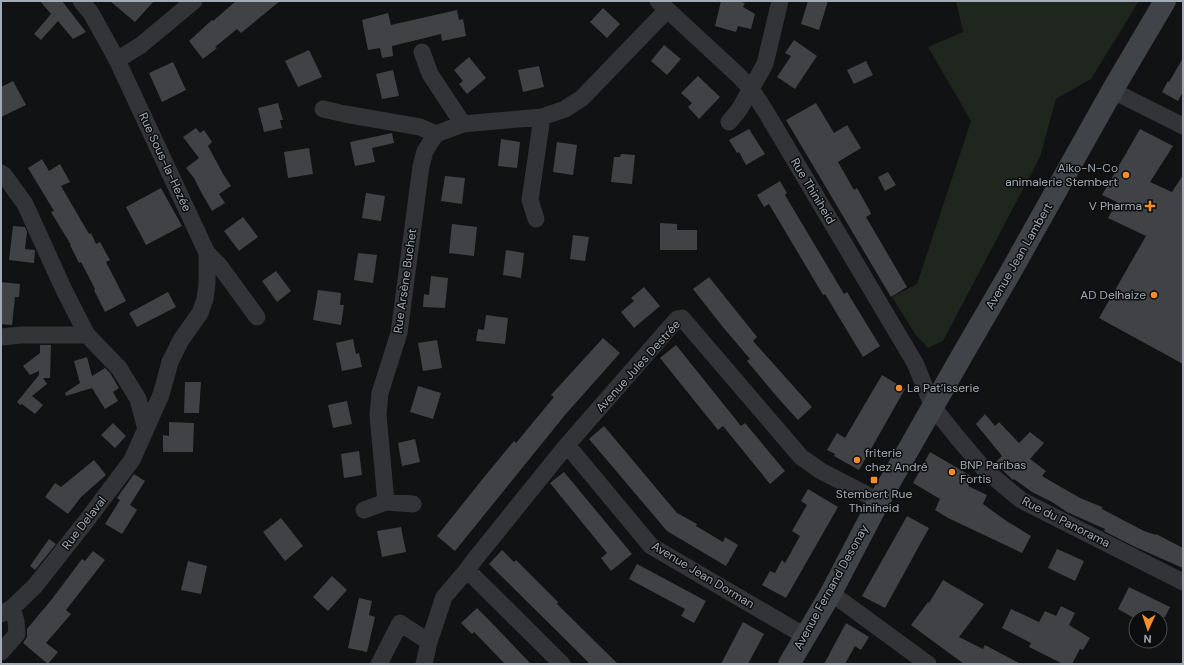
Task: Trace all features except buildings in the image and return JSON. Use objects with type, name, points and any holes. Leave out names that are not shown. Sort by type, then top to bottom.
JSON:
[{"type":"main road","name":"Avenue Jean Lambert","points":[[933,407],[1165,1]]},
{"type":"main road","name":"Avenue Fernand Desonay","points":[[789,664],[933,407]]},
{"type":"street","name":"Rue Sous-la-Hezée","points":[[80,1],[91,13],[117,60],[207,253],[219,265],[257,317]]},
{"type":"street","points":[[117,60],[141,45],[194,1]]},
{"type":"street","points":[[729,122],[739,110],[765,64],[780,1]]},
{"type":"street","points":[[323,109],[420,126],[436,134],[463,124],[542,118],[565,109],[582,98],[662,5]]},
{"type":"street","name":"Rue Thiniheid","points":[[662,5],[739,76],[751,89],[915,363],[933,407]]},
{"type":"street","points":[[422,52],[430,74],[463,124]]},
{"type":"street","points":[[1113,91],[1183,126]]},
{"type":"street","points":[[536,219],[530,200],[542,118]]},
{"type":"street","name":"Rue Arsène Buchet","points":[[386,502],[378,415],[380,393],[399,333],[421,166],[426,150],[436,134]]},
{"type":"street","points":[[1,173],[25,204],[86,335],[119,368],[138,399],[146,429]]},
{"type":"street","name":"Rue Delaval","points":[[1,652],[17,634],[16,621],[6,611],[34,586],[92,514],[132,460],[161,395],[170,362],[181,340],[200,313],[205,299],[207,284],[207,253]]},
{"type":"street","name":"Avenue Jules Destrée","points":[[424,664],[429,642],[444,597],[567,445],[677,319],[682,318],[801,457],[820,471],[879,501]]},
{"type":"street","points":[[1,337],[22,335],[86,335]]},
{"type":"street","name":"Rue du Panorama","points":[[933,407],[984,469],[1021,500],[1183,582]]},
{"type":"street","name":"Avenue Jean Dorman","points":[[567,445],[651,546],[804,636]]},
{"type":"street","points":[[364,510],[386,502],[413,504]]},
{"type":"street","points":[[467,570],[562,664]]},
{"type":"street","points":[[830,593],[928,664]]},
{"type":"street","points":[[379,664],[400,623],[429,642]]},
{"type":"shaded area","points":[[956,1],[1139,1],[1091,79],[1056,99],[1040,157],[943,341],[928,348],[915,334],[892,297],[917,284],[971,121],[928,47],[963,32]]},
{"type":"place","name":"Aiko-N-Co animalerie Stembert","points":[[1126,175]]},
{"type":"place","name":"V Pharma","points":[[1150,206]]},
{"type":"place","name":"AD Delhaize","points":[[1154,295]]},
{"type":"place","name":"La Pat’isserie","points":[[899,388]]},
{"type":"place","name":"friterie chez André","points":[[857,460]]},
{"type":"place","name":"BNP Paribas Fortis","points":[[952,472]]},
{"type":"place","name":"Stembert Rue Thiniheid","points":[[874,480]]}]
